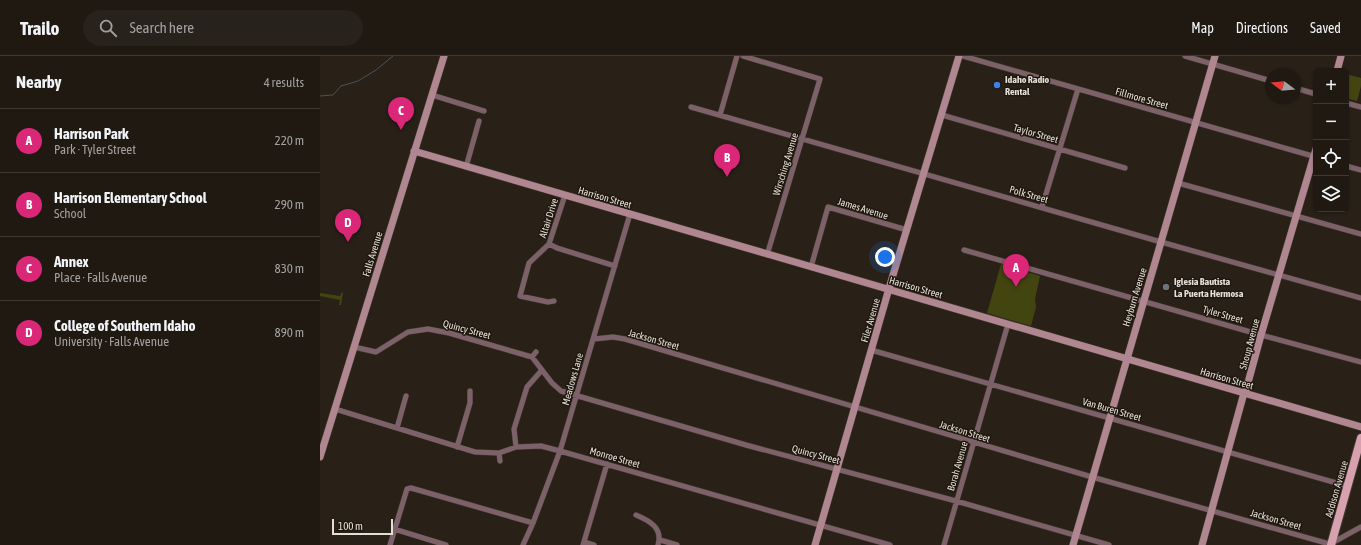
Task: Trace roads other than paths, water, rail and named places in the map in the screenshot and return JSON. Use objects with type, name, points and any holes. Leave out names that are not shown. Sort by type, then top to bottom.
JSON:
[{"type":"main road","name":"Addison Avenue","points":[[1332,545],[1347,486],[1358,456],[1361,438]]},
{"type":"street","name":"Falls Avenue","points":[[320,457],[444,56]]},
{"type":"street","points":[[720,115],[737,56]]},
{"type":"street","name":"Wirsching Avenue","points":[[743,56],[820,79],[767,255]]},
{"type":"street","name":"Filer Avenue","points":[[815,545],[871,350],[960,56]]},
{"type":"street","name":"Fillmore Street","points":[[963,56],[1196,123],[1313,153]]},
{"type":"street","points":[[1185,56],[1265,79]]},
{"type":"street","name":"Heyburn Avenue","points":[[1073,545],[1215,56]]},
{"type":"street","points":[[1338,68],[1341,56]]},
{"type":"street","points":[[1042,207],[1078,89]]},
{"type":"street","points":[[1301,90],[1313,93]]},
{"type":"street","points":[[432,95],[484,111]]},
{"type":"street","points":[[1349,104],[1361,107]]},
{"type":"street","name":"Polk Street","points":[[691,107],[1279,276],[1361,298]]},
{"type":"street","name":"Taylor Street","points":[[942,115],[1125,168]]},
{"type":"street","points":[[466,167],[479,121]]},
{"type":"street","name":"Harrison Street","points":[[414,151],[1361,427]]},
{"type":"street","name":"Shoup Avenue","points":[[1202,545],[1244,393],[1313,161]]},
{"type":"street","points":[[1349,167],[1361,170]]},
{"type":"street","points":[[1178,183],[1361,234]]},
{"type":"street","name":"Altair Drive","points":[[554,301],[548,302],[520,296],[529,263],[550,244],[565,196]]},
{"type":"street","name":"James Avenue","points":[[811,267],[828,207],[907,230]]},
{"type":"street","name":"Meadows Lane","points":[[523,545],[533,523],[560,450],[630,214]]},
{"type":"street","points":[[550,244],[556,248],[615,266]]},
{"type":"street","name":"Tyler Street","points":[[964,250],[1361,362]]},
{"type":"street","name":"Borah Avenue","points":[[944,545],[1008,324]]},
{"type":"street","name":"Quincy Street","points":[[354,347],[376,352],[408,332],[428,329],[448,333],[532,357],[561,391],[746,445],[837,468],[1109,545]]},
{"type":"street","name":"Jackson Street","points":[[594,339],[613,337],[625,339],[1092,477],[1332,545]]},
{"type":"street","name":"Van Buren Street","points":[[871,350],[1347,486]]},
{"type":"street","points":[[532,357],[536,352]]},
{"type":"street","points":[[516,447],[514,429],[527,387],[542,370]]},
{"type":"street","points":[[457,447],[470,403],[470,392]]},
{"type":"street","points":[[397,428],[406,396]]},
{"type":"street","name":"Monroe Street","points":[[335,409],[475,452],[499,453],[516,447],[541,446],[560,450],[890,545]]},
{"type":"street","points":[[499,453],[500,461]]},
{"type":"street","points":[[594,545],[583,544],[607,464]]},
{"type":"street","points":[[390,545],[407,489],[411,488],[533,523]]},
{"type":"street","points":[[636,515],[650,521],[658,530],[659,542],[677,545]]},
{"type":"street","points":[[1332,545],[1361,527]]},
{"type":"street","points":[[394,529],[446,545]]},
{"type":"waterway","points":[[320,96],[333,95],[341,86],[358,81],[376,70],[393,56]]},
{"type":"place","name":"Idaho Radio Rental","points":[[997,85]]},
{"type":"place","name":"Annex","points":[[401,130]]},
{"type":"place","name":"Harrison Elementary School","points":[[727,177]]},
{"type":"place","name":"College of Southern Idaho","points":[[348,242]]},
{"type":"place","name":"Harrison Park","points":[[1016,287]]},
{"type":"place","name":"Iglesia Bautista La Puerta Hermosa","points":[[1166,287]]}]
